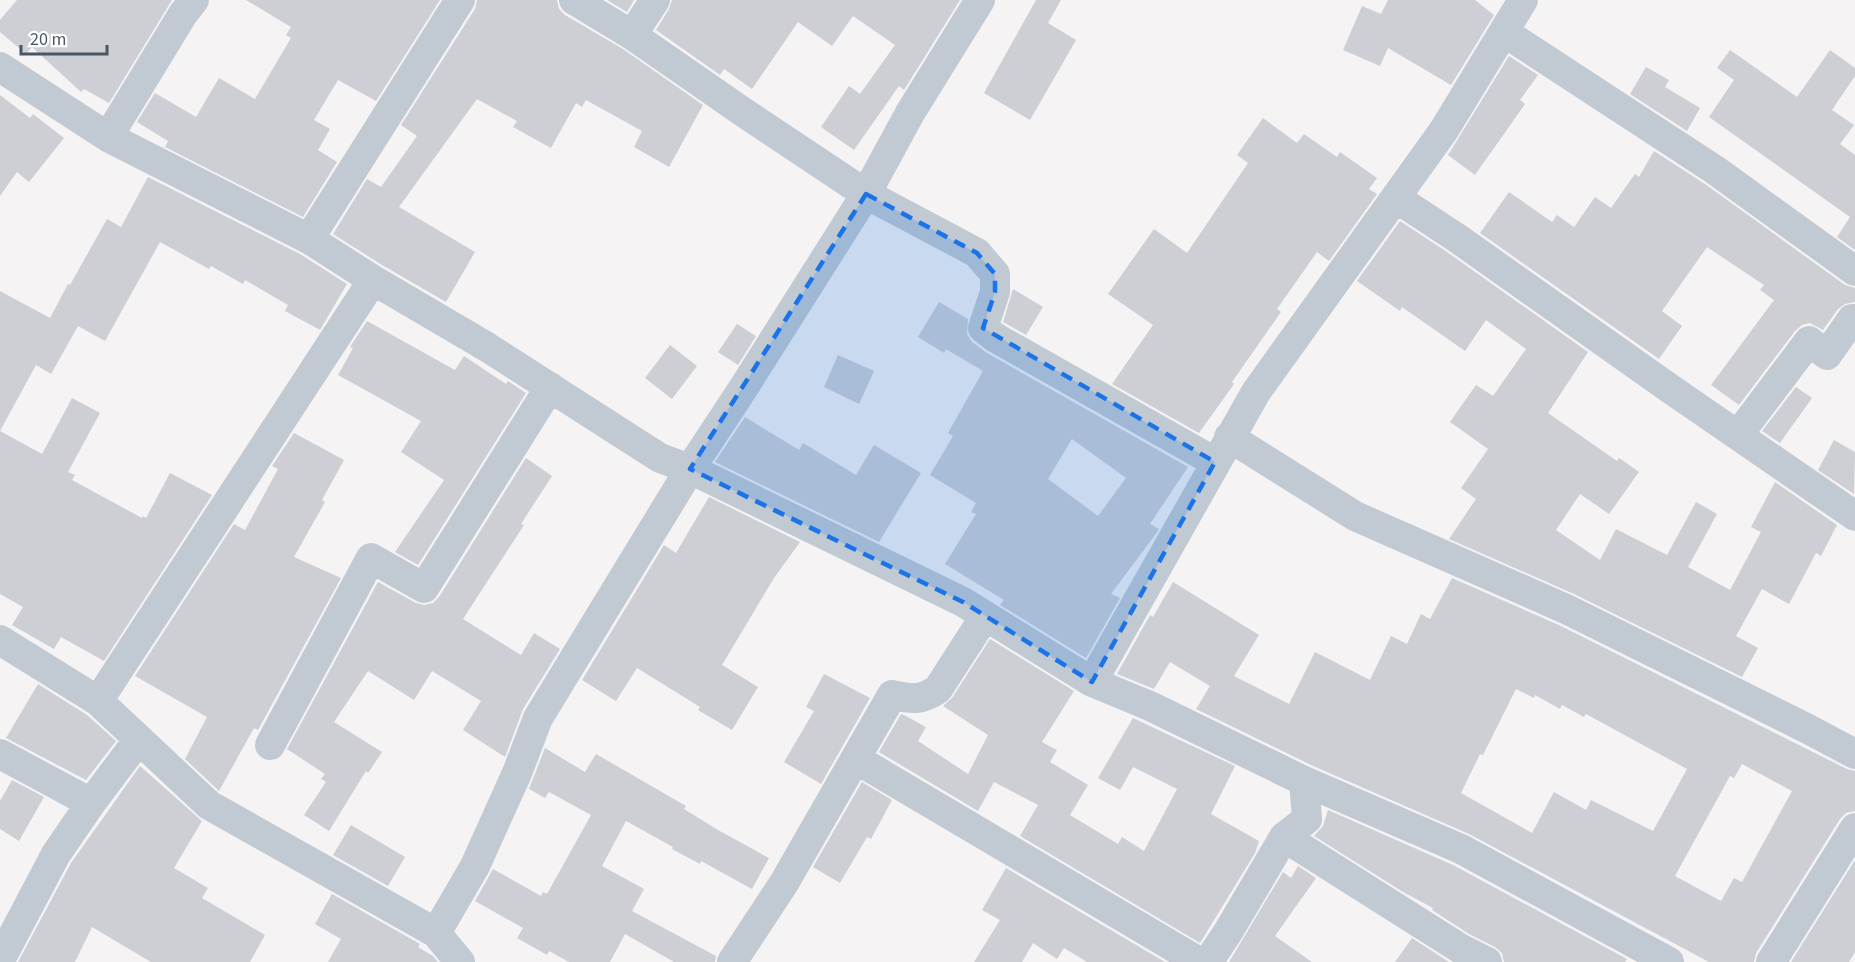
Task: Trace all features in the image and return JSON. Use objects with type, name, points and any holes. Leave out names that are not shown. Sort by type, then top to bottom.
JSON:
[{"type":"street","points":[[108,137],[183,14],[194,0]]},
{"type":"street","points":[[309,239],[460,0]]},
{"type":"street","points":[[574,0],[632,35],[866,194],[976,253],[995,274],[995,292],[983,328],[996,338],[1355,516],[1566,609],[1855,754]]},
{"type":"street","points":[[632,35],[655,0]]},
{"type":"street","points":[[436,933],[475,866],[517,773],[538,718],[690,469],[866,194],[910,113],[980,0]]},
{"type":"street","points":[[1092,682],[1257,392],[1444,130],[1523,0]]},
{"type":"street","points":[[1504,32],[1715,170],[1855,271]]},
{"type":"street","points":[[0,67],[108,137],[309,239],[487,347],[660,458],[690,469],[963,602],[1092,682],[1150,706],[1304,781],[1461,849],[1670,962]]},
{"type":"street","points":[[1396,198],[1457,238],[1855,516]]},
{"type":"street","points":[[98,701],[374,280]]},
{"type":"street","points":[[1738,435],[1809,341],[1827,355],[1852,319],[1855,319]]},
{"type":"street","points":[[270,745],[371,558],[424,588],[550,387]]},
{"type":"street","points":[[732,962],[784,883],[892,695],[914,699],[929,695],[938,688],[986,616]]},
{"type":"street","points":[[0,640],[98,701],[209,805],[436,933],[460,962]]},
{"type":"street","points":[[0,960],[56,854],[139,740]]},
{"type":"street","points":[[0,754],[91,803]]},
{"type":"street","points":[[856,759],[1200,962]]},
{"type":"street","points":[[1208,962],[1284,837],[1307,819],[1304,781]]},
{"type":"street","points":[[1771,962],[1855,828]]},
{"type":"street","points":[[1284,837],[1461,949],[1487,962]]},
{"type":"highlighted area","points":[[866,194],[977,253],[995,274],[995,292],[983,328],[1215,462],[1092,682],[963,602],[690,469]]},
{"type":"building","points":[[17,0],[172,0],[109,103],[84,89],[81,92],[32,47],[26,54],[0,32],[0,20]]},
{"type":"building","points":[[246,0],[440,0],[376,101],[338,80],[314,120],[330,129],[318,150],[337,162],[303,217],[165,147],[168,141],[137,122],[155,93],[196,117],[219,78],[255,99],[291,38],[286,35],[291,27]]},
{"type":"building","points":[[477,0],[557,0],[559,9],[565,15],[623,49],[703,105],[669,167],[634,147],[642,131],[586,100],[582,107],[576,103],[551,148],[513,127],[517,121],[477,99],[399,207],[475,252],[446,302],[333,234],[367,179],[381,187],[417,136],[401,125],[475,9]]},
{"type":"building","points":[[607,0],[634,0],[627,12]]},
{"type":"building","points":[[672,0],[960,0],[904,90],[899,86],[854,150],[821,127],[849,86],[860,94],[895,45],[853,16],[832,46],[798,22],[752,89],[724,69],[720,75],[656,30]]},
{"type":"building","points":[[1036,0],[1061,0],[1048,23],[1076,40],[1030,120],[984,93]]},
{"type":"building","points":[[1388,0],[1475,0],[1494,15],[1451,85],[1388,48],[1380,66],[1343,50],[1362,6],[1381,14]]},
{"type":"building","points":[[1730,50],[1797,97],[1830,50],[1855,68],[1855,76],[1832,110],[1854,125],[1840,144],[1855,155],[1855,250],[1837,237],[1850,217],[1709,117],[1734,80],[1717,68]]},
{"type":"building","points":[[1509,56],[1538,75],[1520,100],[1525,104],[1475,175],[1448,155]]},
{"type":"building","points":[[1646,67],[1669,80],[1665,87],[1700,108],[1687,131],[1630,94]]},
{"type":"building","points":[[0,95],[30,118],[33,114],[64,138],[29,182],[17,172],[0,196]]},
{"type":"building","points":[[1263,118],[1297,143],[1304,134],[1337,157],[1340,152],[1377,178],[1369,189],[1377,194],[1329,261],[1317,252],[1277,309],[1281,312],[1199,433],[1112,384],[1153,325],[1108,294],[1154,229],[1187,253],[1248,163],[1237,155]]},
{"type":"building","points":[[1654,151],[1705,184],[1845,285],[1855,288],[1855,302],[1845,304],[1838,309],[1823,330],[1810,323],[1802,325],[1795,331],[1739,405],[1711,385],[1774,300],[1760,290],[1764,285],[1707,247],[1662,311],[1682,326],[1659,359],[1480,233],[1509,192],[1552,222],[1557,215],[1574,227],[1595,197],[1611,208],[1635,174],[1639,177]]},
{"type":"building","points":[[148,177],[300,254],[347,284],[320,330],[285,311],[288,305],[245,280],[243,284],[211,266],[209,269],[160,242],[105,341],[78,326],[51,374],[36,365],[0,431],[0,291],[50,318],[107,219],[121,227]]},
{"type":"building","points":[[1400,221],[1588,352],[1548,413],[1617,461],[1619,458],[1639,472],[1609,514],[1580,494],[1556,530],[1600,560],[1616,529],[1667,555],[1696,502],[1717,514],[1688,567],[1730,590],[1761,532],[1751,527],[1775,482],[1837,525],[1821,556],[1816,553],[1789,604],[1762,589],[1736,636],[1758,648],[1742,677],[1574,594],[1449,539],[1476,499],[1461,488],[1488,449],[1450,422],[1476,385],[1493,396],[1526,349],[1486,320],[1465,351],[1402,307],[1400,311],[1357,281]]},
{"type":"building","points":[[1013,289],[1043,307],[1026,335],[1003,322]]},
{"type":"building","points":[[939,302],[968,319],[967,334],[972,342],[987,353],[1188,467],[1150,524],[1159,529],[1111,594],[1120,598],[1086,658],[1000,605],[1004,600],[945,564],[976,514],[971,512],[976,503],[930,475],[953,436],[948,433],[983,371],[946,349],[944,353],[918,337]],"holes":[[[1072,439],[1126,478],[1098,516],[1048,479]]]},
{"type":"building","points":[[367,321],[455,370],[464,356],[506,384],[508,381],[526,393],[418,565],[395,552],[444,480],[401,452],[421,421],[338,375],[353,348],[350,347]]},
{"type":"building","points":[[737,324],[756,336],[738,365],[718,352]]},
{"type":"building","points":[[670,345],[697,366],[672,399],[645,378]]},
{"type":"building","points":[[838,355],[874,371],[859,404],[824,387]]},
{"type":"building","points":[[1796,387],[1812,398],[1780,443],[1762,431]]},
{"type":"building","points":[[72,398],[100,413],[68,472],[75,475],[72,480],[142,518],[143,516],[146,518],[170,473],[212,495],[104,661],[61,637],[54,649],[12,625],[23,607],[0,594],[0,431],[42,454]]},
{"type":"building","points":[[745,417],[799,450],[803,443],[856,475],[874,445],[921,473],[879,542],[715,462]]},
{"type":"building","points":[[294,433],[344,460],[322,500],[325,502],[294,557],[341,578],[258,730],[254,728],[219,791],[185,759],[207,717],[135,676],[234,524],[245,530],[278,469],[272,466]]},
{"type":"building","points":[[1834,440],[1855,452],[1854,494],[1818,470]]},
{"type":"building","points":[[526,458],[552,476],[521,524],[524,525],[463,619],[521,655],[534,633],[560,649],[523,709],[505,757],[463,730],[481,701],[432,671],[414,700],[368,671],[334,722],[382,752],[368,773],[366,771],[329,831],[304,815],[326,782],[321,779],[325,774],[287,749],[378,582],[416,603],[424,605],[433,603],[439,597]]},
{"type":"building","points":[[709,497],[800,542],[774,578],[722,665],[758,687],[732,730],[698,710],[700,707],[637,668],[616,701],[582,680],[664,545],[676,553]]},
{"type":"building","points":[[1452,578],[1559,625],[1855,771],[1855,811],[1846,813],[1840,819],[1756,953],[1754,962],[1709,962],[1469,834],[1311,765],[1196,709],[1210,686],[1170,662],[1154,689],[1117,674],[1150,615],[1153,617],[1173,582],[1259,635],[1234,676],[1289,704],[1315,652],[1370,680],[1391,636],[1407,644],[1421,614],[1430,619]],"holes":[[[1516,689],[1534,698],[1535,695],[1560,709],[1562,705],[1584,717],[1586,714],[1687,769],[1653,831],[1591,800],[1586,810],[1554,792],[1532,833],[1461,793]],[[1742,764],[1792,791],[1742,882],[1734,878],[1721,901],[1675,876],[1730,776],[1734,778]]]},
{"type":"building","points":[[990,639],[1074,691],[1042,742],[1057,750],[1050,762],[1088,785],[1070,815],[1118,844],[1122,837],[1144,851],[1177,789],[1133,767],[1120,790],[1098,778],[1133,718],[1235,766],[1211,814],[1259,841],[1255,853],[1200,943],[1020,836],[1038,805],[994,782],[978,811],[879,752],[901,714],[926,727],[918,741],[968,774],[988,735],[943,706],[952,698]]},
{"type":"building","points":[[824,674],[870,698],[821,784],[784,762],[814,711],[806,707]]},
{"type":"building","points":[[38,684],[87,715],[116,741],[86,780],[6,738]]},
{"type":"building","points":[[545,748],[585,772],[596,754],[686,806],[684,809],[718,830],[769,858],[752,889],[701,861],[700,864],[672,849],[673,847],[626,821],[602,866],[644,889],[632,911],[716,956],[715,962],[674,962],[625,934],[610,962],[569,962],[549,951],[547,955],[517,938],[523,928],[475,901],[493,869],[541,896],[543,892],[547,894],[591,815],[549,792],[545,798],[529,789]]},
{"type":"building","points":[[140,766],[202,821],[174,868],[208,888],[202,898],[265,935],[250,962],[151,962],[92,927],[75,962],[18,962],[71,863]]},
{"type":"building","points":[[12,780],[44,797],[19,841],[0,829],[0,801]]},
{"type":"building","points":[[862,782],[892,800],[871,839],[867,837],[840,883],[813,867]]},
{"type":"building","points":[[1328,810],[1453,865],[1627,959],[1625,962],[1504,962],[1502,953],[1495,947],[1469,934],[1432,910],[1433,908],[1403,892],[1314,836],[1323,826]]},
{"type":"building","points":[[351,825],[405,857],[388,886],[333,855]]},
{"type":"building","points":[[1855,860],[1855,952],[1849,962],[1791,962]]},
{"type":"building","points":[[1298,866],[1316,878],[1275,936],[1312,962],[1229,962],[1283,872],[1291,878]]},
{"type":"building","points":[[1006,868],[1165,962],[1087,962],[1064,948],[1057,959],[1033,943],[1022,962],[974,962],[1000,920],[982,910]]},
{"type":"building","points":[[332,894],[420,944],[418,947],[438,962],[328,962],[341,939],[315,924]]},
{"type":"building","points":[[1412,938],[1449,962],[1395,962]]}]
